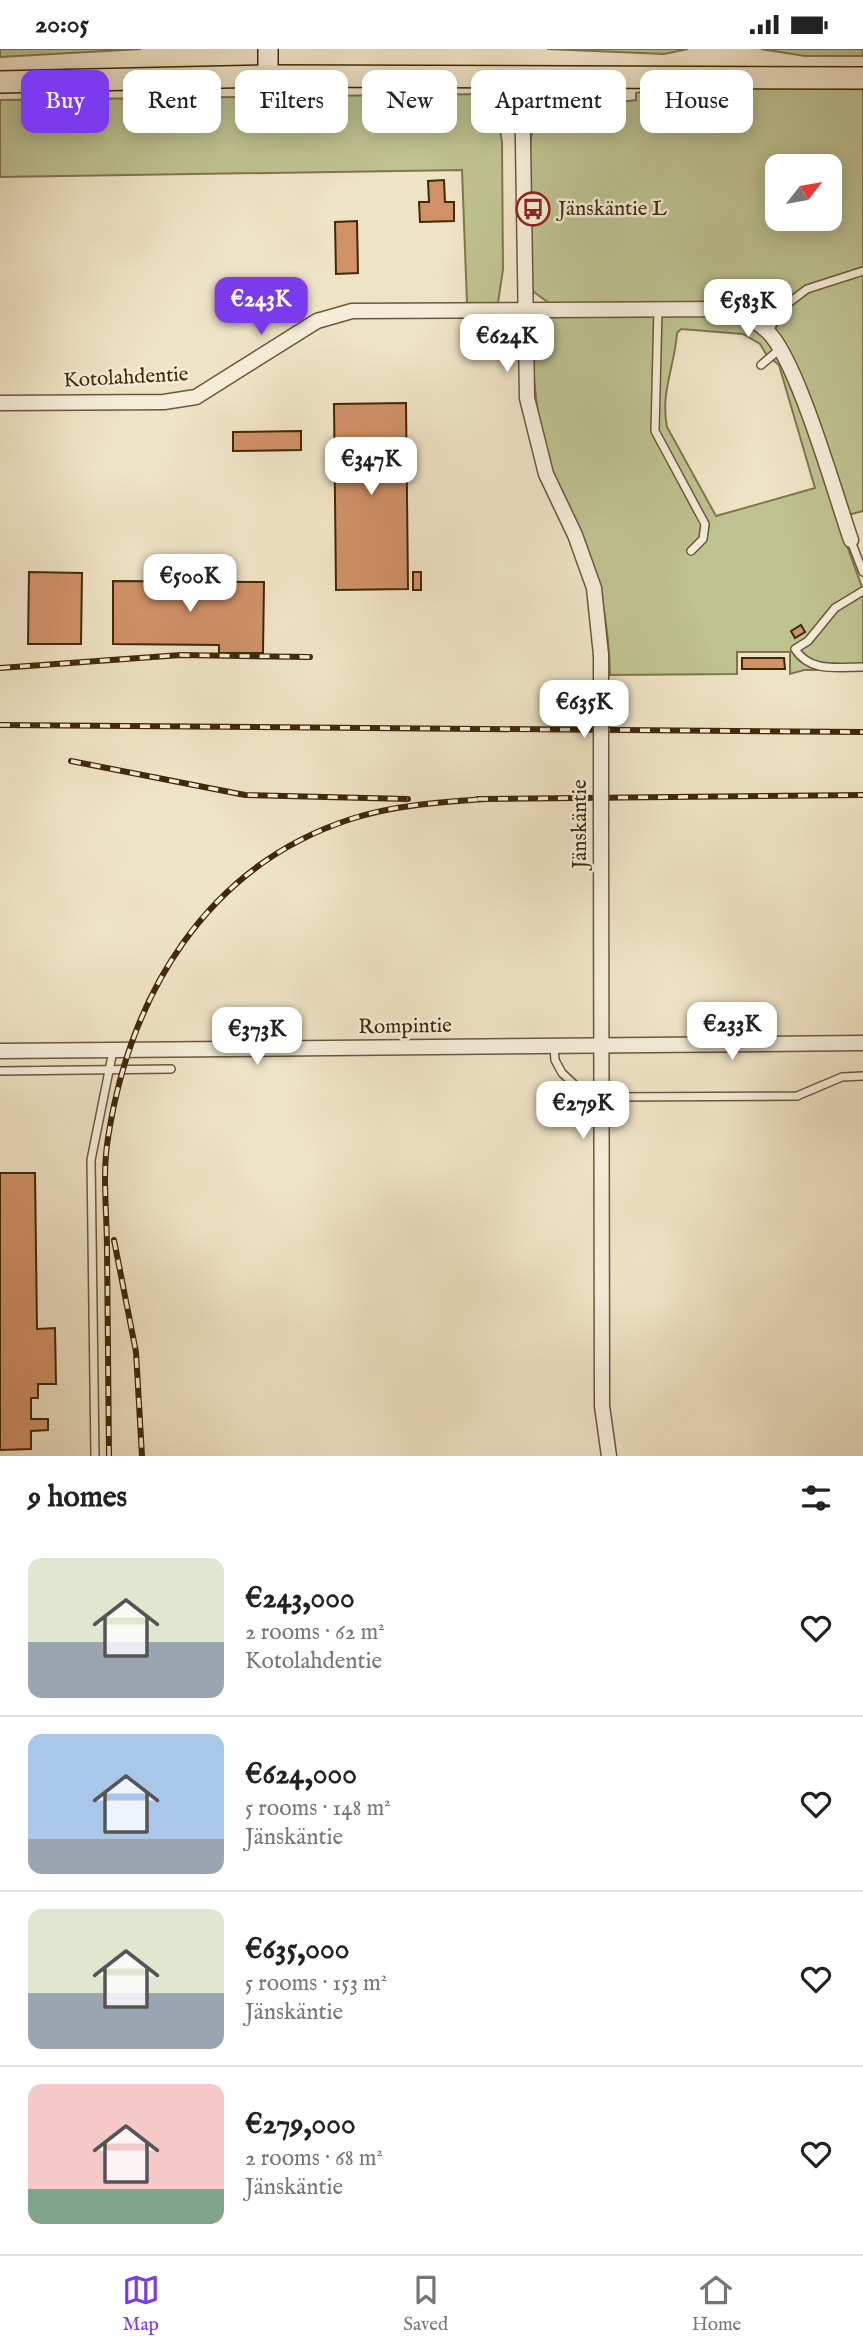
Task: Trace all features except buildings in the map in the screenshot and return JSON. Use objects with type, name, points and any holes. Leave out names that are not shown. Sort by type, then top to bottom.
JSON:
[{"type":"main road","points":[[0,82],[235,77]]},
{"type":"main road","points":[[348,77],[471,78]]},
{"type":"main road","points":[[626,78],[863,78]]},
{"type":"street","points":[[268,49],[268,70]]},
{"type":"street","name":"Jänskäntie","points":[[522,133],[527,398],[537,445],[559,505],[587,565],[598,610],[601,655],[602,1406],[609,1456]]},
{"type":"street","name":"Kotolahdentie","points":[[0,403],[164,402],[196,397],[332,314],[352,311],[723,309],[744,316],[768,331]]},
{"type":"street","points":[[768,331],[791,367],[851,540]]},
{"type":"street","name":"Rompintie","points":[[0,1051],[863,1043]]},
{"type":"lane","points":[[768,331],[787,304],[807,289],[863,271]]},
{"type":"lane","points":[[658,308],[653,417],[662,446],[705,524],[703,538],[691,551]]},
{"type":"lane","points":[[761,365],[781,349]]},
{"type":"lane","points":[[851,540],[863,572]]},
{"type":"lane","points":[[863,591],[835,608],[808,641],[795,649],[801,660],[819,667],[863,667]]},
{"type":"lane","points":[[554,1046],[555,1060],[562,1073],[576,1086],[601,1094],[797,1096],[842,1077],[863,1076]]},
{"type":"lane","points":[[95,1456],[92,1160],[113,1051]]},
{"type":"lane","points":[[0,1071],[171,1069]]},
{"type":"green space","points":[[0,49],[141,49],[0,57]]},
{"type":"green space","points":[[547,49],[688,49],[664,54]]},
{"type":"green space","points":[[761,49],[863,49],[863,56],[805,56]]},
{"type":"green space","points":[[863,87],[863,511],[837,518],[863,590],[863,670],[804,670],[790,674],[790,652],[737,652],[737,674],[610,675],[606,621],[599,587],[589,552],[553,472],[537,403],[533,331],[549,317],[549,303],[534,292],[530,284],[528,174],[532,133],[626,133],[626,101],[636,100],[636,93],[640,92],[640,133],[753,133],[753,88]],"holes":[[[681,329],[743,334],[760,344],[766,354],[779,365],[815,488],[716,516],[667,427],[665,402],[677,333]]]},
{"type":"green space","points":[[457,94],[471,94],[471,133],[500,133],[503,269],[498,303],[467,303],[462,170],[0,177],[0,100],[21,100],[21,133],[109,133],[109,99],[123,98],[123,133],[221,133],[221,97],[235,97],[235,133],[348,133],[348,96],[362,96],[362,133],[457,133]]},
{"type":"railway","points":[[0,668],[181,655],[310,657]]},
{"type":"railway","points":[[0,725],[863,732]]},
{"type":"railway","points":[[71,761],[245,795],[408,799]]},
{"type":"railway","points":[[478,799],[863,795]]},
{"type":"railway","points":[[109,1456],[106,1152],[119,1085],[135,1034],[156,987],[183,943],[216,903],[255,869],[300,840],[351,819],[384,810],[487,799]]},
{"type":"railway","points":[[114,1240],[136,1352],[142,1456]]},
{"type":"place","name":"Jänskäntie L","points":[[533,209]]}]
